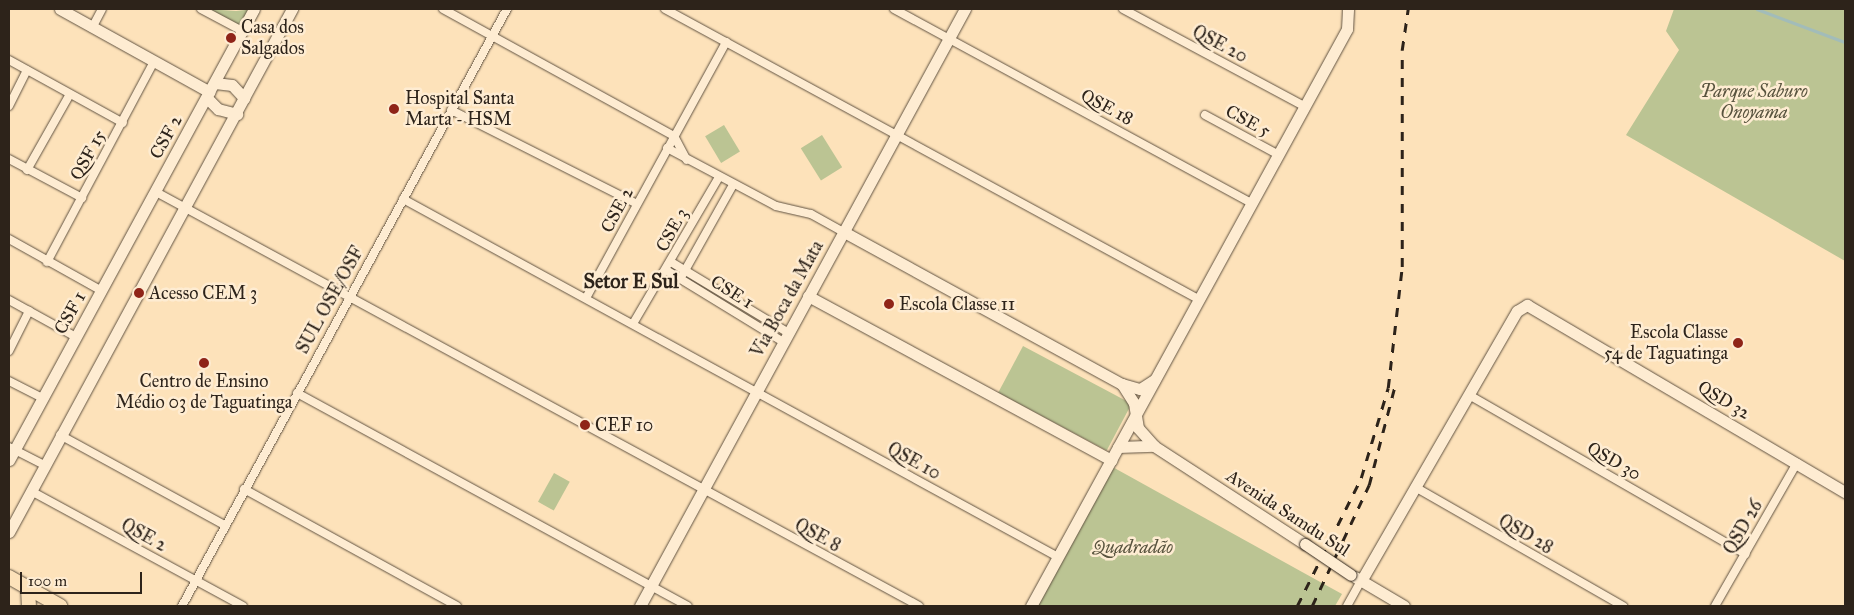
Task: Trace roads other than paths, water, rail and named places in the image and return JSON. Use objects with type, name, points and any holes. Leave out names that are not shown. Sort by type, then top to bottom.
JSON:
[{"type":"highway","points":[[9,577],[55,605]]},
{"type":"highway","points":[[28,588],[29,606]]},
{"type":"street","points":[[60,9],[154,62],[211,91],[218,109],[237,114]]},
{"type":"street","points":[[92,28],[102,9]]},
{"type":"street","points":[[201,9],[244,32]]},
{"type":"street","name":"CSF 2","points":[[156,192],[244,32],[254,9]]},
{"type":"street","points":[[10,528],[237,114],[292,9]]},
{"type":"street","points":[[443,9],[491,38],[674,136],[688,160]]},
{"type":"street","name":"SUL OSE/OSF","points":[[182,606],[450,110],[507,9]]},
{"type":"street","points":[[665,9],[1198,299]]},
{"type":"street","name":"QSE 18","points":[[894,9],[1250,202]]},
{"type":"street","name":"Via Boca da Mata","points":[[640,606],[785,336],[898,136],[965,9]]},
{"type":"street","name":"QSE 20","points":[[1123,9],[1304,106]]},
{"type":"street","points":[[1031,606],[1137,416],[1250,202],[1347,28],[1348,9]]},
{"type":"street","name":"CSE 2","points":[[586,298],[726,42]]},
{"type":"street","points":[[9,60],[123,123]]},
{"type":"street","name":"QSF 15","points":[[47,262],[154,62]]},
{"type":"street","points":[[9,106],[27,70]]},
{"type":"street","points":[[211,91],[232,85],[244,98]]},
{"type":"street","points":[[27,170],[70,94]]},
{"type":"street","points":[[450,110],[637,204]]},
{"type":"street","name":"CSE 5","points":[[1206,115],[1277,154]]},
{"type":"street","points":[[667,148],[733,185],[776,206],[811,214],[1122,384],[1140,389],[1156,379]]},
{"type":"street","points":[[9,159],[82,198]]},
{"type":"street","name":"CSE 3","points":[[634,322],[671,262],[719,177]]},
{"type":"street","name":"CSE 3","points":[[681,278],[733,185]]},
{"type":"street","name":"QSE 8","points":[[156,192],[919,606]]},
{"type":"street","name":"CSF 1","points":[[10,452],[43,398],[156,192]]},
{"type":"street","name":"QSE 10","points":[[403,200],[634,322],[756,392],[1058,557]]},
{"type":"street","points":[[9,239],[47,262],[102,291]]},
{"type":"street","name":"CSE 1","points":[[671,262],[785,336]]},
{"type":"street","name":"CSE 1","points":[[666,270],[785,336]]},
{"type":"street","points":[[808,296],[1111,460]]},
{"type":"street","points":[[9,300],[76,337]]},
{"type":"street","name":"QSD 32","points":[[1469,395],[1517,311],[1530,306],[1845,492]]},
{"type":"street","points":[[9,351],[11,338],[29,311]]},
{"type":"street","points":[[9,381],[43,398]]},
{"type":"street","name":"Avenida Samdu Sul","points":[[1122,384],[1137,416],[1140,432],[1154,446],[1356,578],[1404,606]]},
{"type":"street","points":[[297,393],[688,606]]},
{"type":"street","points":[[1347,606],[1356,578],[1415,487],[1469,395]]},
{"type":"street","name":"QSD 30","points":[[1469,395],[1745,554]]},
{"type":"street","points":[[60,435],[226,526]]},
{"type":"street","points":[[1118,447],[1154,446]]},
{"type":"street","points":[[10,452],[44,465]]},
{"type":"street","name":"QSD 26","points":[[1715,606],[1797,463]]},
{"type":"street","name":"QSD 28","points":[[1415,487],[1622,606]]},
{"type":"street","points":[[244,489],[457,606]]},
{"type":"street","name":"QSE 2","points":[[31,490],[242,606]]},
{"type":"waterway","points":[[1757,9],[1845,42]]},
{"type":"railway","points":[[1297,606],[1361,478],[1388,388],[1402,267],[1402,50],[1408,9]]},
{"type":"railway","points":[[1312,606],[1369,485],[1396,381]]},
{"type":"place","name":"Casa dos Salgados","points":[[231,38]]},
{"type":"place","name":"Hospital Santa Marta - HSM","points":[[394,109]]},
{"type":"place","name":"Acesso CEM 3","points":[[139,293]]},
{"type":"place","name":"Escola Classe 11","points":[[889,304]]},
{"type":"place","name":"Escola Classe 54 de Taguatinga","points":[[1738,343]]},
{"type":"place","name":"Centro de Ensino Médio 03 de Taguatinga","points":[[204,363]]},
{"type":"place","name":"CEF 10","points":[[585,425]]},
{"type":"district","name":"Setor E Sul","points":[[631,281]]},
{"type":"park label","name":"Parque Saburo Onoyama","points":[[1754,102]]},
{"type":"park label","name":"Quadradão","points":[[1133,547]]}]
